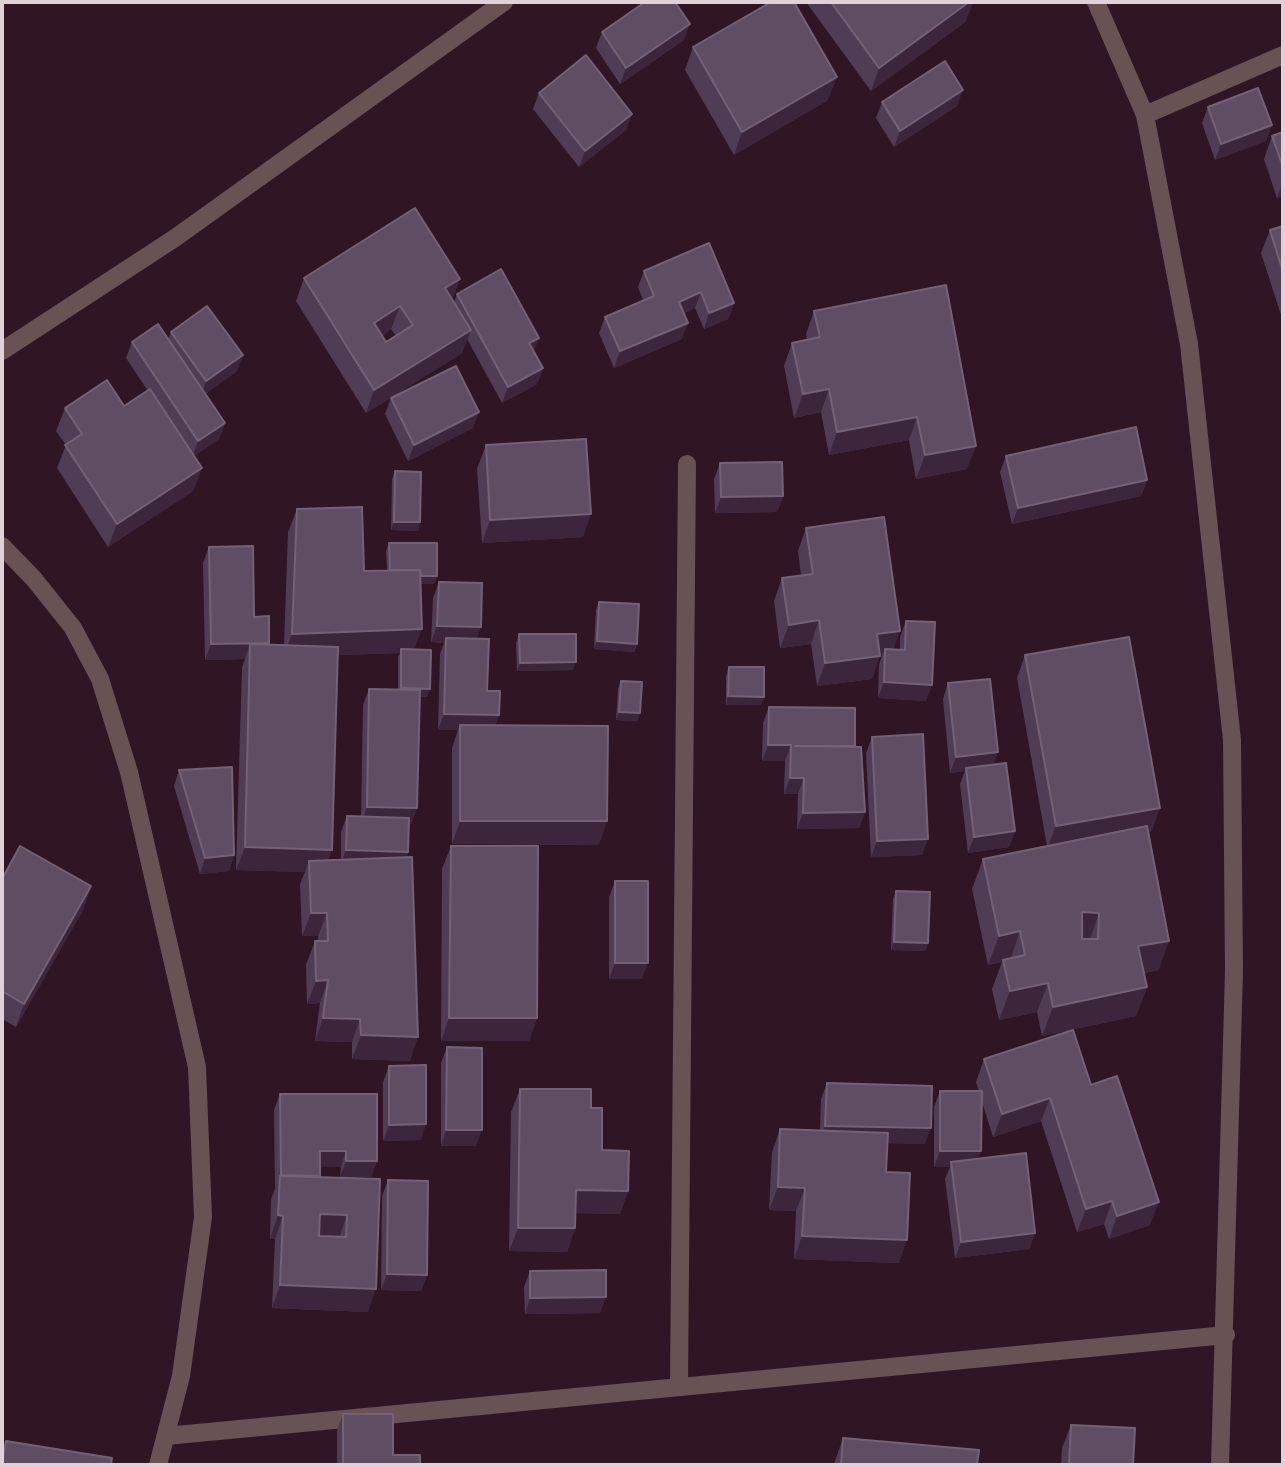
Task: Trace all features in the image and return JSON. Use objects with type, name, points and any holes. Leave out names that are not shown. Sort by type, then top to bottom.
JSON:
[{"type":"street","points":[[2,351],[175,238],[504,2]]},
{"type":"street","points":[[1096,2],[1145,115],[1189,344],[1232,740],[1234,971],[1226,1335],[1220,1465]]},
{"type":"street","points":[[1145,115],[1283,55]]},
{"type":"street","points":[[680,1385],[687,464]]},
{"type":"street","points":[[2,546],[34,579],[73,628],[100,679],[130,772],[197,1067],[203,1217],[181,1376],[158,1465]]},
{"type":"street","points":[[166,1436],[1226,1335]]},
{"type":"building","points":[[645,2],[675,2],[690,24],[626,68],[602,32]]},
{"type":"building","points":[[771,2],[794,2],[837,77],[742,132],[693,47]]},
{"type":"building","points":[[831,2],[969,2],[879,68]]},
{"type":"building","points":[[586,55],[632,114],[585,151],[539,93]]},
{"type":"building","points":[[945,61],[963,90],[900,131],[882,102]]},
{"type":"building","points":[[1258,88],[1272,125],[1221,144],[1208,107]]},
{"type":"building","points":[[1283,132],[1283,167],[1272,136]]},
{"type":"building","points":[[415,208],[460,279],[445,288],[471,330],[374,390],[304,278]],"holes":[[[400,306],[413,325],[386,342],[374,323]]]},
{"type":"building","points":[[1283,226],[1283,272],[1270,230]]},
{"type":"building","points":[[709,243],[734,303],[709,313],[701,292],[679,302],[688,323],[620,351],[605,317],[654,296],[644,271]]},
{"type":"building","points":[[501,269],[539,338],[529,343],[543,368],[508,387],[457,294]]},
{"type":"building","points":[[946,285],[976,446],[925,455],[917,417],[837,432],[829,389],[803,394],[792,343],[820,337],[814,311]]},
{"type":"building","points":[[207,306],[243,355],[206,381],[171,332]]},
{"type":"building","points":[[158,324],[225,423],[198,441],[132,342]]},
{"type":"building","points":[[456,366],[479,412],[414,445],[391,398]]},
{"type":"building","points":[[107,380],[124,406],[150,389],[202,468],[117,524],[65,445],[82,434],[65,408]]},
{"type":"building","points":[[1136,427],[1147,480],[1018,508],[1006,456]]},
{"type":"building","points":[[586,439],[591,514],[490,520],[486,445]]},
{"type":"building","points":[[782,462],[783,496],[721,497],[720,463]]},
{"type":"building","points":[[395,471],[421,472],[420,522],[394,522]]},
{"type":"building","points":[[362,507],[364,571],[420,570],[422,629],[292,634],[297,509]]},
{"type":"building","points":[[884,517],[900,631],[877,634],[880,656],[825,663],[819,620],[789,625],[782,578],[813,574],[806,528]]},
{"type":"building","points":[[389,543],[437,543],[437,576],[421,576],[420,570],[390,570]]},
{"type":"building","points":[[253,546],[254,617],[269,616],[269,643],[211,644],[209,547]]},
{"type":"building","points":[[439,582],[482,583],[481,627],[437,626]]},
{"type":"building","points":[[599,602],[639,604],[637,644],[597,641]]},
{"type":"building","points":[[906,621],[935,622],[932,685],[884,682],[885,649],[905,650]]},
{"type":"building","points":[[519,634],[576,634],[576,662],[520,663]]},
{"type":"building","points":[[1129,637],[1160,808],[1056,826],[1025,655]]},
{"type":"building","points":[[446,638],[489,639],[487,691],[500,691],[499,715],[444,714]]},
{"type":"building","points":[[250,644],[338,647],[332,850],[245,847]]},
{"type":"building","points":[[401,649],[431,650],[430,689],[401,688]]},
{"type":"building","points":[[729,667],[764,667],[764,697],[728,696]]},
{"type":"building","points":[[990,679],[998,752],[956,757],[948,683]]},
{"type":"building","points":[[621,681],[642,682],[640,713],[619,712]]},
{"type":"building","points":[[369,689],[420,690],[417,808],[367,807]]},
{"type":"building","points":[[769,707],[855,708],[855,746],[795,746],[861,747],[865,812],[803,813],[804,778],[790,778],[791,745],[768,745]]},
{"type":"building","points":[[460,725],[608,726],[607,821],[460,821]]},
{"type":"building","points":[[923,734],[928,839],[877,841],[872,737]]},
{"type":"building","points":[[1006,763],[1015,831],[974,837],[966,768]]},
{"type":"building","points":[[232,767],[234,855],[205,858],[179,770]]},
{"type":"building","points":[[347,816],[409,818],[408,852],[346,850]]},
{"type":"building","points":[[1147,826],[1169,941],[1138,946],[1147,987],[1053,1007],[1048,983],[1010,991],[1003,960],[1025,955],[1020,931],[999,936],[983,859]],"holes":[[[1082,912],[1099,913],[1098,939],[1082,939]]]},
{"type":"building","points":[[20,846],[91,886],[24,1004],[2,991],[2,879]]},
{"type":"building","points":[[451,846],[538,846],[537,1018],[449,1018]]},
{"type":"building","points":[[412,857],[418,1037],[361,1035],[360,1019],[323,1018],[328,980],[316,981],[315,941],[328,941],[327,913],[311,913],[309,861]]},
{"type":"building","points":[[615,881],[648,881],[648,963],[615,963]]},
{"type":"building","points":[[896,891],[930,892],[928,943],[894,942]]},
{"type":"building","points":[[1073,1030],[1091,1085],[1117,1076],[1159,1202],[1117,1216],[1112,1201],[1086,1209],[1050,1098],[1002,1114],[984,1059]]},
{"type":"building","points":[[447,1047],[482,1048],[482,1130],[446,1130]]},
{"type":"building","points":[[426,1065],[426,1124],[389,1125],[389,1066]]},
{"type":"building","points":[[827,1083],[932,1086],[931,1128],[825,1126]]},
{"type":"building","points":[[520,1089],[591,1089],[591,1108],[602,1108],[602,1150],[629,1151],[628,1191],[576,1190],[575,1228],[518,1228]]},
{"type":"building","points":[[940,1091],[982,1091],[981,1151],[940,1151]]},
{"type":"building","points":[[280,1094],[377,1094],[377,1161],[346,1161],[346,1151],[320,1151],[320,1176],[281,1175]]},
{"type":"building","points":[[780,1129],[888,1133],[886,1172],[910,1173],[907,1240],[802,1236],[805,1188],[778,1187]]},
{"type":"building","points":[[1026,1153],[1035,1233],[961,1242],[951,1162]]},
{"type":"building","points":[[280,1176],[380,1179],[376,1289],[280,1285],[283,1216],[278,1215]],"holes":[[[320,1214],[347,1215],[346,1237],[319,1236]]]},
{"type":"building","points":[[388,1180],[428,1181],[427,1275],[387,1274]]},
{"type":"building","points":[[606,1270],[606,1297],[530,1298],[530,1271]]},
{"type":"building","points":[[343,1414],[393,1414],[393,1455],[420,1455],[420,1465],[343,1465]]},
{"type":"building","points":[[1071,1425],[1135,1428],[1133,1465],[1069,1465]]},
{"type":"building","points":[[843,1438],[979,1450],[977,1465],[841,1465]]},
{"type":"building","points":[[6,1441],[112,1458],[111,1465],[2,1465]]}]
